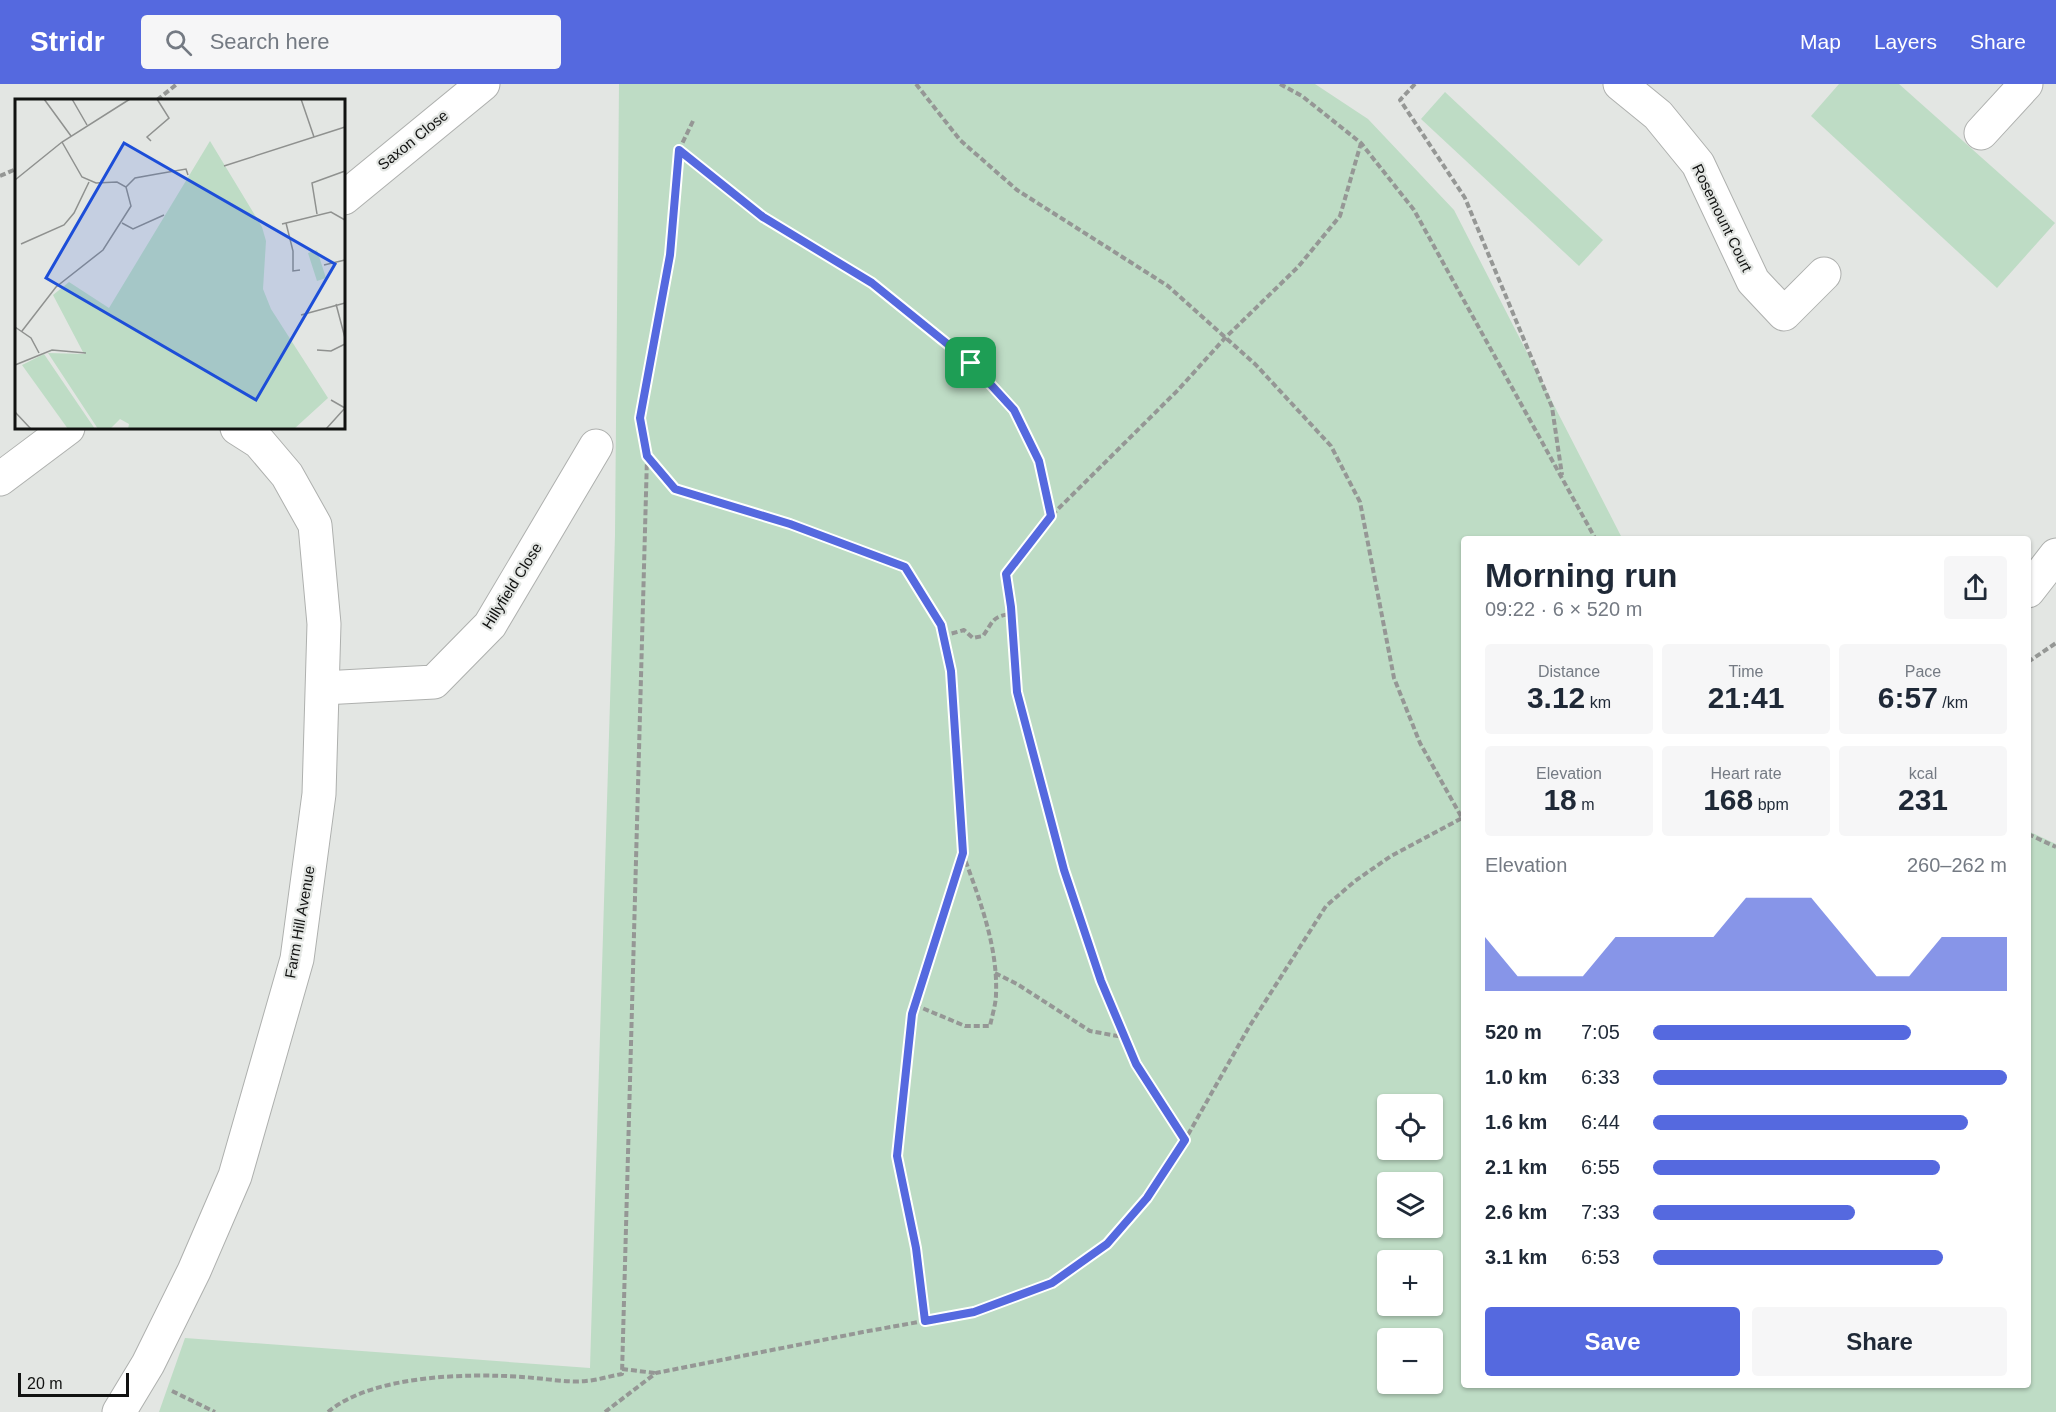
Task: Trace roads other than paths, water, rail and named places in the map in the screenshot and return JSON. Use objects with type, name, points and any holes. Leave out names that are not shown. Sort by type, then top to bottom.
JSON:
[{"type":"street","name":"Saxon Close","points":[[345,197],[483,84]]},
{"type":"street","name":"Rosemount Court","points":[[1620,84],[1658,115],[1698,164],[1753,281],[1784,314],[1824,274]]},
{"type":"street","points":[[1981,133],[2026,84]]},
{"type":"street","points":[[0,479],[67,429]]},
{"type":"street","name":"Farm Hill Avenue","points":[[119,1412],[148,1364],[194,1271],[235,1176],[297,958],[319,794],[324,624],[315,525],[287,475],[259,442],[239,429]]},
{"type":"street","name":"Hillyfield Close","points":[[323,688],[434,682],[490,625],[596,446]]},
{"type":"street","points":[[2031,587],[2056,555]]}]
